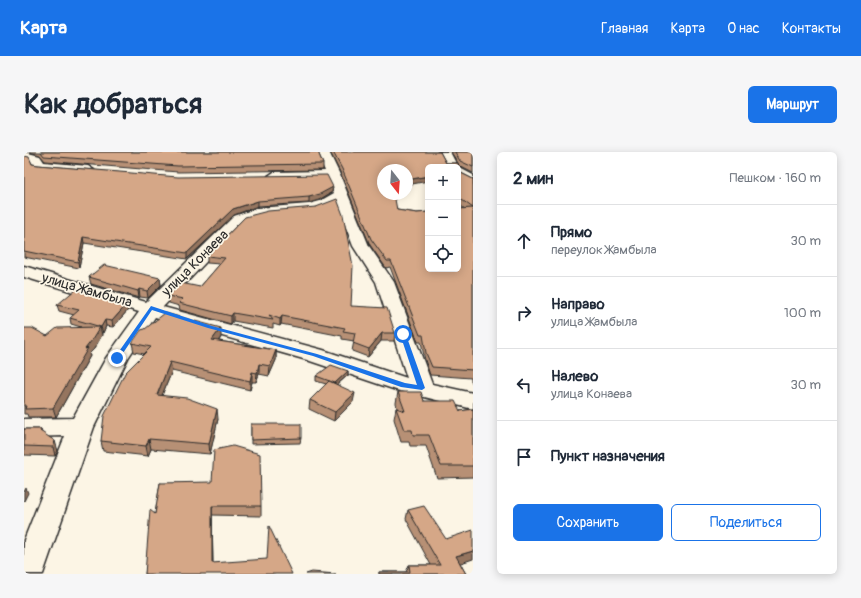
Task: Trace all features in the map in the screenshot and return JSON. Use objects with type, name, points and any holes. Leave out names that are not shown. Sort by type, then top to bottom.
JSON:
[{"type":"street","points":[[323,152],[334,175],[361,246],[385,282],[422,388]]},
{"type":"street","points":[[444,152],[450,164]]},
{"type":"street","points":[[24,156],[36,158],[34,167],[102,172]]},
{"type":"street","points":[[461,173],[473,180]]},
{"type":"street","points":[[262,176],[334,175]]},
{"type":"street","name":"улица Конаева","points":[[27,574],[81,427],[117,358],[151,308],[239,219],[246,215],[259,212],[313,208],[326,204],[341,194]]},
{"type":"street","name":"улица Жамбыла","points":[[24,271],[210,327],[315,355],[404,385],[473,401]]},
{"type":"street","points":[[24,428],[81,427]]},
{"type":"building","points":[[41,152],[318,152],[323,164],[178,166],[44,156]]},
{"type":"building","points":[[333,152],[440,152],[446,163],[458,163],[425,164],[425,177],[413,179],[413,164],[377,164],[377,200],[395,200],[397,210],[417,213],[425,212],[425,272],[461,272],[461,209],[473,208],[473,370],[432,367],[426,353],[423,335],[420,335],[391,261],[387,261],[371,239],[342,169]]},
{"type":"building","points":[[455,152],[473,152],[473,167],[460,161]]},
{"type":"building","points":[[24,156],[29,157],[32,164],[38,165],[178,177],[327,175],[333,187],[320,194],[309,197],[258,201],[233,209],[187,253],[83,237],[78,262],[24,251]]},
{"type":"building","points":[[461,173],[473,179],[473,208],[461,199]]},
{"type":"building","points":[[337,199],[343,215],[353,266],[351,306],[387,308],[395,333],[382,333],[369,349],[353,343],[355,333],[343,331],[345,328],[282,316],[280,319],[269,315],[273,320],[233,313],[231,316],[179,303],[183,299],[168,296],[181,283],[200,287],[225,258],[207,256],[245,217],[268,211],[316,207]]},
{"type":"building","points":[[104,265],[160,278],[147,291],[139,289],[138,291],[89,277]]},
{"type":"building","points":[[76,289],[127,304],[112,321],[105,320],[101,327],[70,318],[79,310],[57,305]]},
{"type":"building","points":[[165,313],[221,328],[212,340],[276,350],[270,366],[259,364],[257,373],[252,372],[250,381],[170,362],[157,395],[187,398],[217,409],[209,444],[149,439],[146,446],[101,441],[104,416],[125,373],[151,347],[132,343],[141,330],[145,329]]},
{"type":"building","points":[[100,327],[85,349],[88,348],[53,408],[25,409],[24,328],[32,328],[47,336],[57,328]]},
{"type":"building","points":[[331,365],[348,371],[335,383],[316,376]]},
{"type":"building","points":[[329,381],[355,393],[335,412],[310,400]]},
{"type":"building","points":[[398,392],[421,392],[424,401],[455,401],[460,411],[473,409],[473,466],[441,466],[429,435],[413,435],[412,430],[404,430],[396,408],[405,411]]},
{"type":"building","points":[[251,424],[301,424],[301,438],[251,440]]},
{"type":"building","points":[[24,429],[41,429],[40,431],[55,441],[53,447],[24,446]]},
{"type":"building","points":[[233,446],[260,454],[261,506],[212,506],[212,563],[267,559],[269,526],[292,574],[145,574],[150,510],[155,514],[160,483],[212,482],[214,450]]},
{"type":"building","points":[[424,506],[446,539],[473,530],[473,551],[456,556],[466,574],[379,574],[379,572],[410,572],[409,565],[440,565],[408,510]]},
{"type":"building","points":[[312,572],[336,574],[306,574]]},
{"type":"route","points":[[117,358],[151,308],[210,327],[315,355],[404,385],[422,388],[403,334]]}]
